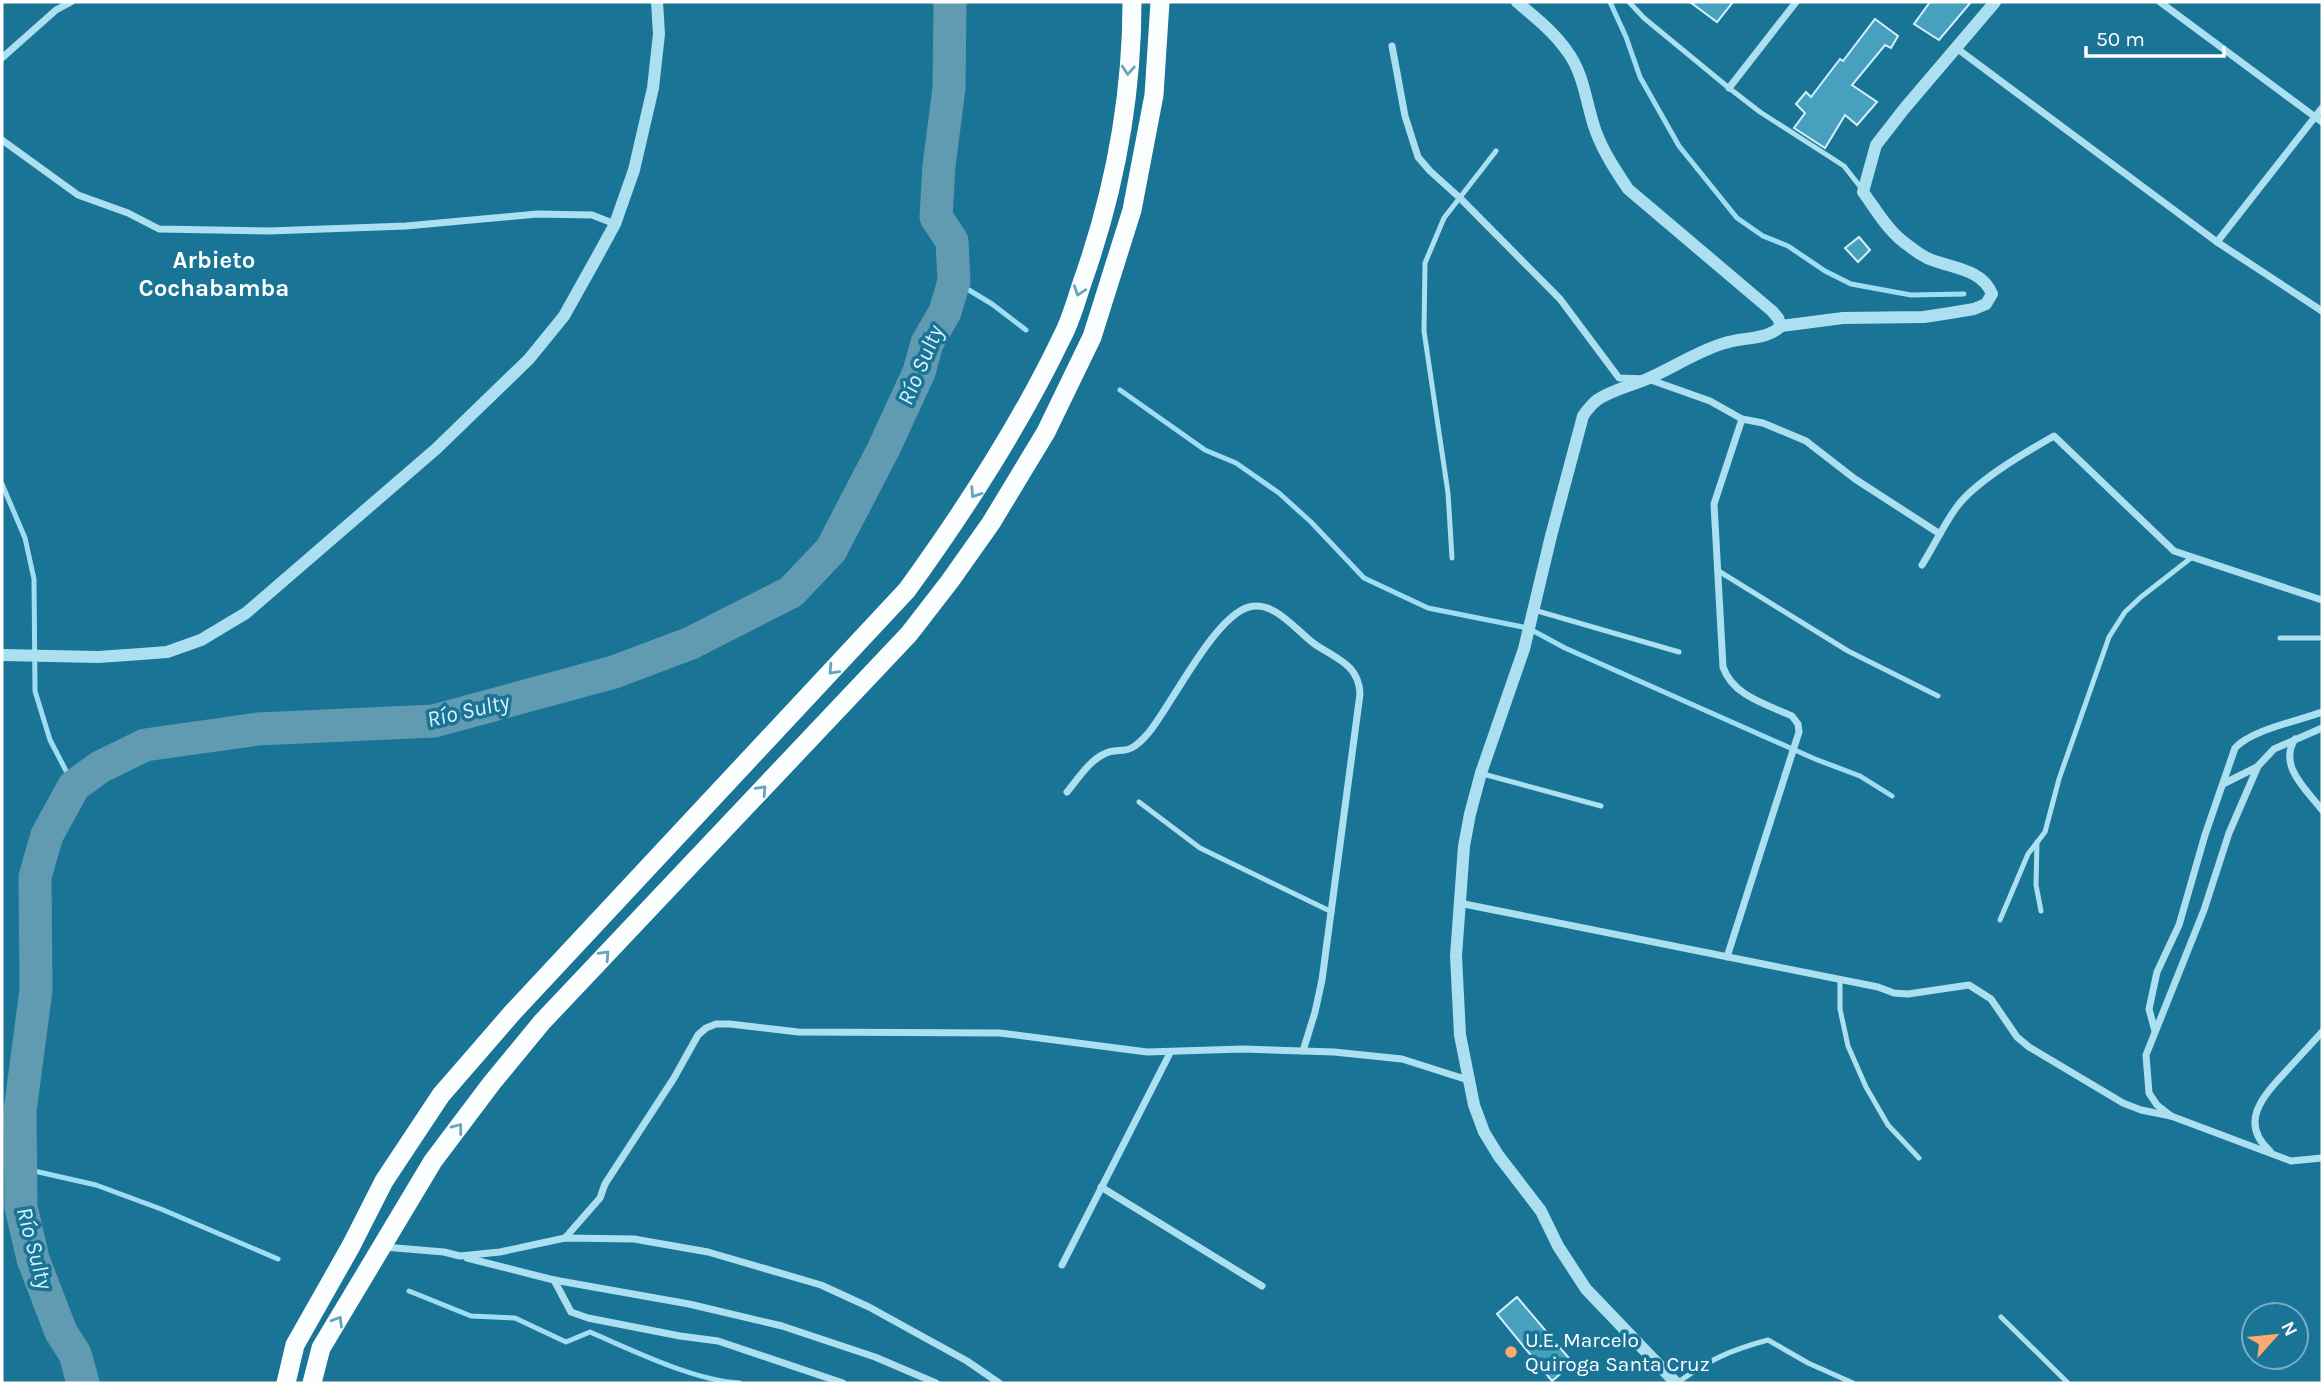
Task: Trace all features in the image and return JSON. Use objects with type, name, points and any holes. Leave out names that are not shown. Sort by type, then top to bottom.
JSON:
[{"type":"highway","points":[[286,1383],[295,1345],[384,1181],[442,1096],[513,1012],[907,590],[957,522],[996,460],[1063,335],[1094,250],[1111,187],[1126,96],[1132,2]]},
{"type":"highway","points":[[312,1383],[321,1348],[433,1161],[491,1084],[533,1032],[909,634],[991,523],[1046,432],[1092,337],[1132,210],[1154,95],[1160,2]]},
{"type":"street","points":[[2,58],[56,10],[71,2]]},
{"type":"street","points":[[2,656],[98,657],[167,652],[201,640],[246,613],[436,449],[529,359],[564,316],[615,224],[634,170],[653,88],[659,34],[657,2]]},
{"type":"street","points":[[1517,2],[1543,23],[1568,51],[1585,89],[1596,132],[1615,171],[1628,189],[1772,311],[1779,318],[1781,326]]},
{"type":"street","points":[[1729,88],[1796,2]]},
{"type":"street","points":[[1672,1382],[1648,1351],[1586,1289],[1570,1267],[1541,1211],[1498,1155],[1484,1132],[1468,1080],[1456,989],[1464,846],[1481,773],[1524,649],[1583,416],[1590,406],[1599,399],[1648,379],[1709,348],[1765,335],[1781,326],[1843,318],[1924,317],[1974,309],[1986,304],[1992,294],[1988,284],[1977,276],[1926,258],[1906,244],[1889,229],[1863,192],[1876,145],[1995,2]]},
{"type":"street","points":[[2160,2],[2322,122]]},
{"type":"street","points":[[1392,46],[1405,116],[1418,157],[1560,299],[1619,378],[1648,379],[1710,401],[1742,419],[1763,423],[1806,441],[1855,479],[1940,534]]},
{"type":"street","points":[[1955,47],[2217,242],[2322,311]]},
{"type":"street","points":[[2217,242],[2322,108]]},
{"type":"street","points":[[2,140],[78,195],[128,213],[159,229],[269,231],[406,226],[537,214],[592,215],[615,224]]},
{"type":"street","points":[[1727,957],[1799,732],[1798,724],[1792,716],[1738,690],[1727,680],[1723,667],[1714,504],[1742,419]]},
{"type":"street","points":[[1922,565],[1957,505],[2023,453],[2054,436],[2174,551],[2322,600]]},
{"type":"street","points":[[1068,792],[1093,761],[1115,750],[1128,751],[1139,743],[1206,644],[1233,617],[1250,606],[1270,607],[1313,643],[1350,667],[1359,682],[1360,694],[1322,980],[1303,1051]]},
{"type":"street","points":[[2155,1031],[2150,1009],[2157,972],[2179,925],[2205,835],[2235,748],[2244,738],[2322,712]]},
{"type":"street","points":[[2171,1116],[2157,1105],[2149,1093],[2146,1055],[2204,910],[2229,833],[2258,766],[2274,748],[2322,728]]},
{"type":"street","points":[[2295,738],[2288,749],[2288,761],[2296,777],[2322,810]]},
{"type":"street","points":[[2225,783],[2258,766]]},
{"type":"street","points":[[1459,903],[1840,979],[1894,993],[1908,994],[1969,985],[1991,999],[2017,1037],[2029,1048],[2123,1103],[2171,1116],[2291,1161],[2322,1158]]},
{"type":"street","points":[[565,1238],[600,1198],[698,1035],[716,1024],[798,1032],[1000,1033],[1115,1049],[1170,1053],[1243,1049],[1303,1051],[1402,1059],[1468,1080]]},
{"type":"street","points":[[2276,1156],[2258,1137],[2255,1112],[2262,1097],[2322,1032]]},
{"type":"street","points":[[1062,1265],[1170,1053]]},
{"type":"street","points":[[1101,1187],[1262,1286]]},
{"type":"street","points":[[460,1256],[500,1252],[565,1238],[634,1238],[708,1252],[821,1285],[869,1307],[967,1361],[999,1383]]},
{"type":"street","points":[[383,1247],[444,1252],[554,1280],[689,1304],[782,1326],[875,1357],[936,1383]]},
{"type":"street","points":[[554,1280],[571,1312],[588,1318],[718,1341],[843,1383]]},
{"type":"lane","points":[[1629,2],[1644,18],[1760,112],[1844,166],[1857,180],[1863,192]]},
{"type":"lane","points":[[1452,558],[1448,493],[1424,331],[1425,263],[1440,225],[1496,151]]},
{"type":"lane","points":[[2000,920],[2028,854],[2045,832],[2059,779],[2109,636],[2141,597],[2191,558]]},
{"type":"lane","points":[[1717,570],[1848,651],[1938,696]]},
{"type":"lane","points":[[1533,610],[1679,652]]},
{"type":"lane","points":[[2280,638],[2322,638]]},
{"type":"lane","points":[[1481,773],[1601,806]]},
{"type":"lane","points":[[1139,802],[1200,848],[1332,912]]},
{"type":"lane","points":[[2037,842],[2036,885],[2041,911]]},
{"type":"lane","points":[[1840,979],[1839,1009],[1845,1034],[1866,1087],[1888,1125],[1919,1158]]},
{"type":"lane","points":[[2001,1317],[2068,1383]]},
{"type":"lane","points":[[1672,1382],[1733,1349],[1768,1340],[1808,1363],[1853,1383]]},
{"type":"building","points":[[1690,2],[1733,2],[1717,22]]},
{"type":"building","points":[[1930,2],[1971,2],[1939,40],[1914,24]]},
{"type":"building","points":[[1875,19],[1898,36],[1891,48],[1885,45],[1852,85],[1877,102],[1857,125],[1845,115],[1825,148],[1794,128],[1805,113],[1796,104],[1806,92],[1811,97]]},
{"type":"building","points":[[1859,237],[1870,250],[1858,262],[1845,248]]},
{"type":"building","points":[[1517,1297],[1573,1363],[1552,1381],[1497,1314]]},
{"type":"waterway","name":"Río Sulty","points":[[83,1383],[75,1354],[61,1332],[33,1259],[21,1207],[20,1111],[36,990],[35,877],[47,835],[74,786],[100,767],[145,745],[258,729],[434,721],[614,672],[691,643],[791,592],[831,550],[884,448],[919,372],[927,343],[945,312],[954,281],[952,241],[936,217],[939,166],[949,88],[950,2]]},
{"type":"waterway","points":[[1610,2],[1640,77],[1679,146],[1737,218],[1763,236],[1788,246],[1825,271],[1851,284],[1911,295],[1964,294]]},
{"type":"waterway","points":[[954,281],[992,304],[1026,330]]},
{"type":"waterway","points":[[1120,390],[1205,450],[1236,463],[1279,493],[1311,522],[1364,578],[1428,608],[1528,628],[1565,648],[1815,759],[1860,776],[1892,796]]},
{"type":"waterway","points":[[2,484],[25,538],[34,579],[35,691],[50,740],[74,786]]},
{"type":"waterway","points":[[21,1168],[96,1185],[161,1209],[278,1259]]},
{"type":"waterway","points":[[409,1291],[471,1316],[515,1318],[566,1342],[590,1332],[684,1371],[740,1383]]},
{"type":"place","name":"U.E. Marcelo Quiroga Santa Cruz","points":[[1511,1352]]},
{"type":"district","name":"Arbieto Cochabamba","points":[[214,274]]}]
